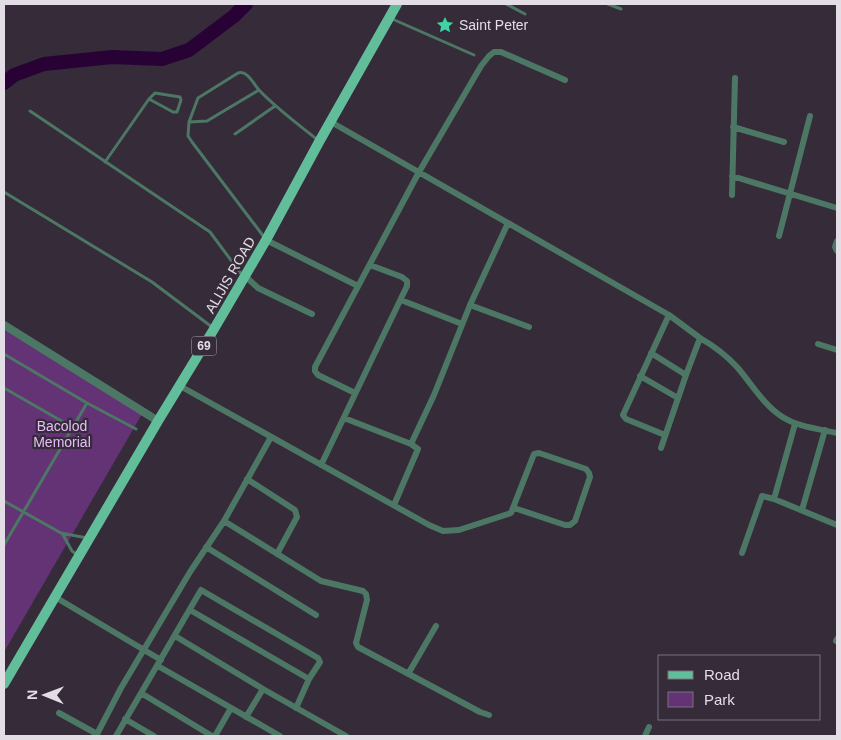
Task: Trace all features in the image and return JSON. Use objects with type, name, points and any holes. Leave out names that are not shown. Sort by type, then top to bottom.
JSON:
[{"type":"main road","name":"ALIJIS ROAD","points":[[4,684],[88,538],[245,277],[398,4]]},
{"type":"street","points":[[355,393],[318,375],[315,371],[315,366],[419,172],[481,66],[494,52],[501,52],[565,80]]},
{"type":"street","points":[[732,195],[735,78]]},
{"type":"street","points":[[779,236],[810,116]]},
{"type":"street","points":[[331,122],[669,315],[700,338],[716,347],[781,416],[795,424],[837,433]]},
{"type":"street","points":[[733,127],[784,142]]},
{"type":"street","points":[[732,176],[837,208]]},
{"type":"street","points":[[411,444],[434,395],[470,305],[508,223]]},
{"type":"street","points":[[266,240],[358,286]]},
{"type":"street","points":[[837,241],[835,247],[837,251]]},
{"type":"street","points":[[321,465],[406,286],[406,281],[402,277],[370,264]]},
{"type":"street","points":[[245,277],[258,288],[312,314]]},
{"type":"street","points":[[400,300],[462,324]]},
{"type":"street","points":[[470,305],[529,327]]},
{"type":"street","points":[[665,435],[626,420],[623,415],[669,315]]},
{"type":"street","points":[[4,325],[158,421]]},
{"type":"street","points":[[661,448],[700,338]]},
{"type":"street","points":[[818,344],[837,350]]},
{"type":"street","points":[[651,353],[686,375]]},
{"type":"street","points":[[640,376],[678,398]]},
{"type":"street","points":[[180,386],[442,531],[459,530],[511,513],[534,454],[539,453],[586,469],[590,473],[575,521],[570,525],[514,508]]},
{"type":"street","points":[[344,418],[411,444],[418,449],[394,505]]},
{"type":"street","points":[[774,499],[795,424]]},
{"type":"street","points":[[802,510],[825,430]]},
{"type":"street","points":[[58,713],[96,735],[121,688],[206,547],[224,521],[271,437]]},
{"type":"street","points":[[247,479],[297,513],[297,517],[277,554]]},
{"type":"street","points":[[742,552],[761,498],[766,496],[837,525]]},
{"type":"street","points":[[224,521],[321,581],[363,591],[366,594],[367,600],[356,643],[358,647],[489,716]]},
{"type":"street","points":[[206,547],[316,615]]},
{"type":"street","points":[[116,736],[176,636],[201,590],[318,658],[319,666],[309,679],[296,708]]},
{"type":"street","points":[[55,597],[144,650],[159,663],[246,717],[280,736]]},
{"type":"street","points":[[190,610],[309,679]]},
{"type":"street","points":[[408,674],[436,626]]},
{"type":"street","points":[[176,636],[262,689],[346,736]]},
{"type":"street","points":[[246,717],[262,689]]},
{"type":"street","points":[[141,693],[214,736],[232,708]]},
{"type":"street","points":[[126,719],[154,736]]},
{"type":"street","points":[[645,736],[649,727]]},
{"type":"lane","points":[[506,4],[525,14]]},
{"type":"lane","points":[[608,4],[621,9]]},
{"type":"lane","points":[[390,18],[474,55]]},
{"type":"lane","points":[[266,240],[188,136],[189,122],[198,98],[242,71],[275,106],[284,111],[319,142]]},
{"type":"lane","points":[[189,122],[207,121],[259,90]]},
{"type":"lane","points":[[105,162],[149,100],[155,93],[180,97],[181,100],[177,112],[173,112],[149,100]]},
{"type":"lane","points":[[236,134],[275,106]]},
{"type":"lane","points":[[30,110],[210,232],[245,277]]},
{"type":"lane","points":[[4,192],[152,282],[214,329]]},
{"type":"lane","points":[[4,354],[87,403],[136,429]]},
{"type":"lane","points":[[4,388],[72,427]]},
{"type":"lane","points":[[4,543],[87,403]]},
{"type":"lane","points":[[4,501],[61,533],[88,538]]},
{"type":"lane","points":[[61,533],[72,551],[78,556]]},
{"type":"green space","name":"Bacolod Memorial","points":[[4,330],[142,414],[4,652]]},
{"type":"waterway","points":[[4,83],[14,75],[44,64],[112,57],[162,59],[189,50],[234,16],[246,4]]},
{"type":"place","name":"Saint Peter","points":[[445,25]]}]
